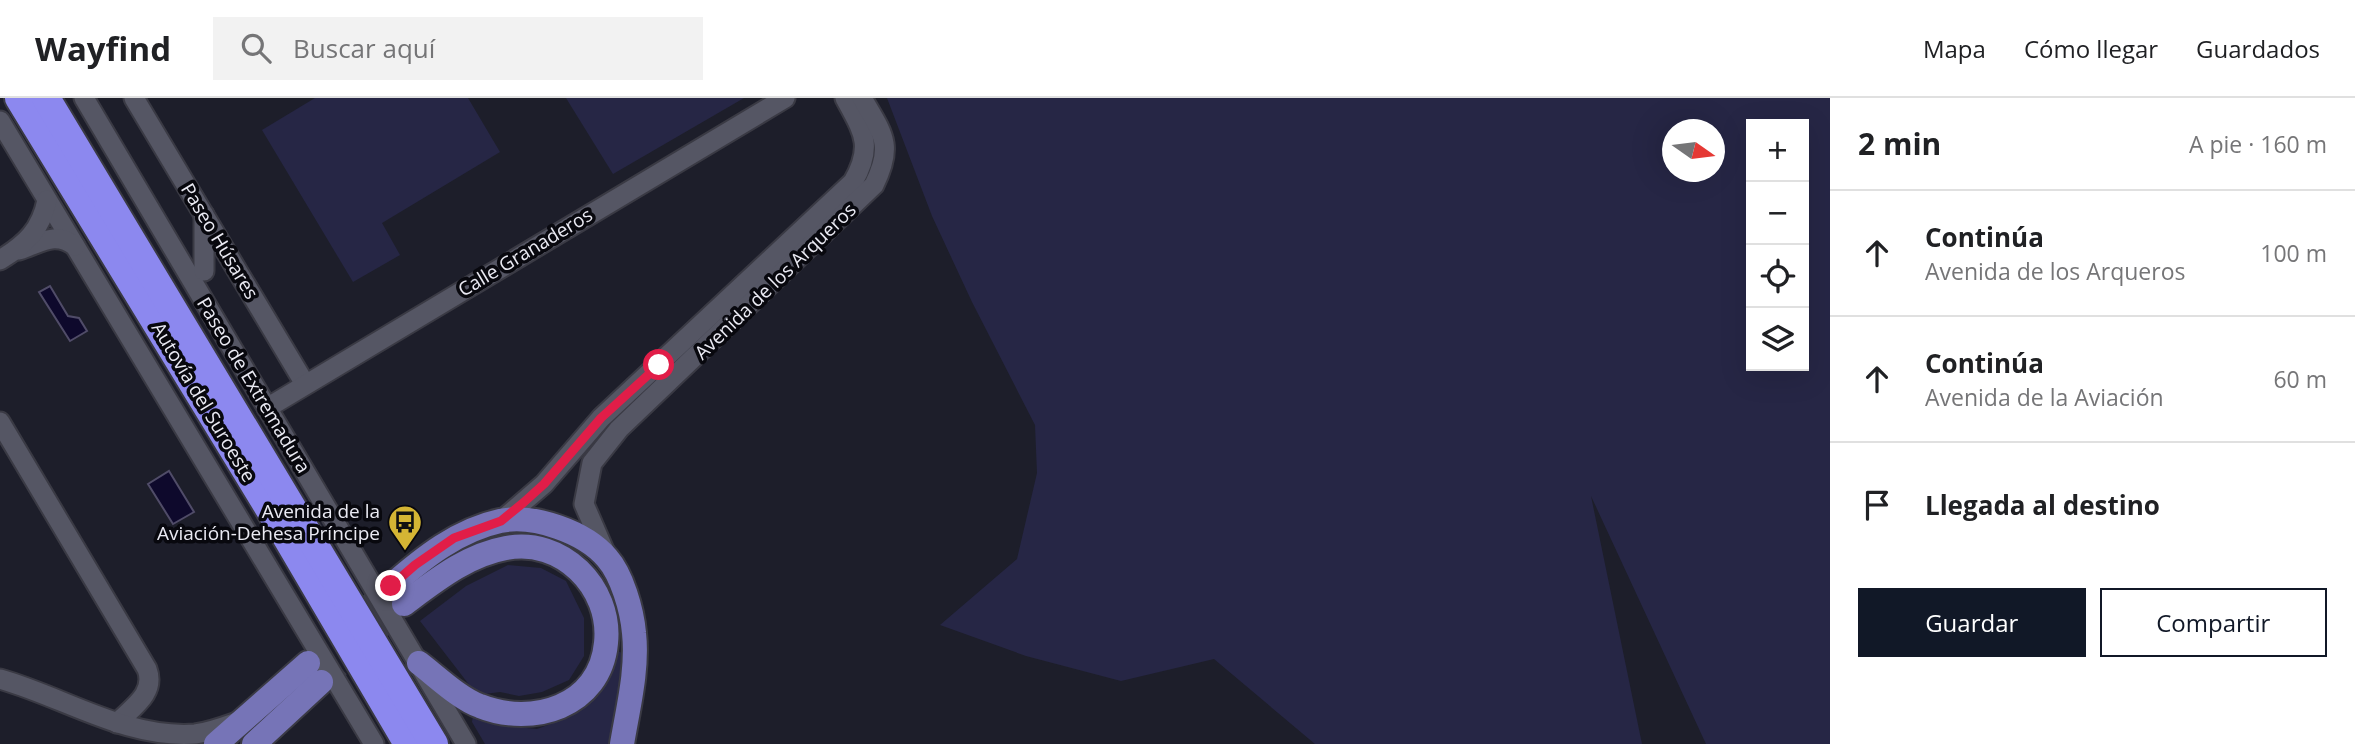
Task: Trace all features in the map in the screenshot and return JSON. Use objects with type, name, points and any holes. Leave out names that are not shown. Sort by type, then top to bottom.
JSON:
[{"type":"highway","name":"Autovía del Suroeste","points":[[19,98],[408,744]]},
{"type":"highway","name":"Autovía del Suroeste","points":[[46,98],[434,744]]},
{"type":"main road","points":[[419,663],[476,705],[508,715],[540,714],[562,707],[590,683],[601,662],[607,642],[596,591],[569,560],[548,550],[527,546],[506,548],[464,562],[398,595],[415,565],[454,538],[501,521],[544,521],[582,538],[608,558],[627,596],[634,634],[634,668],[622,744]]},
{"type":"main road","points":[[216,744],[244,720],[315,673],[293,709],[254,744]]},
{"type":"street","name":"Paseo de Extremadura","points":[[85,98],[466,744]]},
{"type":"street","name":"Paseo Húsares","points":[[134,98],[305,384]]},
{"type":"street","name":"Calle Granaderos","points":[[267,408],[785,98]]},
{"type":"street","name":"Avenida de los Arqueros","points":[[501,521],[544,484],[601,418],[853,181],[866,154],[864,136],[845,98]]},
{"type":"street","name":"Avenida de los Arqueros","points":[[608,558],[584,504],[592,463],[619,429],[874,185],[882,170],[886,153],[882,131],[862,98]]},
{"type":"street","points":[[0,121],[374,744]]},
{"type":"street","points":[[6,257],[35,232],[43,217],[47,200]]},
{"type":"street","points":[[204,214],[204,271]]},
{"type":"street","points":[[6,257],[55,238],[65,239],[75,246]]},
{"type":"street","points":[[0,422],[151,679],[146,694],[119,723]]},
{"type":"street","points":[[0,679],[119,723],[146,739],[209,732],[244,720]]},
{"type":"street","points":[[269,744],[293,709]]},
{"type":"shaded area","points":[[315,98],[468,98],[500,152],[382,223],[400,255],[353,282],[262,130]]},
{"type":"shaded area","points":[[566,98],[744,98],[613,174]]},
{"type":"shaded area","points":[[887,98],[1830,98],[1830,744],[1706,744],[1591,496],[1642,744],[1315,744],[1214,659],[1121,681],[1026,656],[940,625],[1017,559],[1037,473],[1035,425],[972,302],[932,216]]},
{"type":"shaded area","points":[[50,286],[68,316],[79,318],[87,331],[70,341],[39,292]]},
{"type":"shaded area","points":[[169,471],[194,512],[173,524],[148,484]]},
{"type":"shaded area","points":[[508,565],[541,568],[566,581],[584,618],[584,656],[569,680],[542,692],[519,696],[500,692],[477,695],[420,621],[466,586]]},
{"type":"shaded area","points":[[615,649],[625,655],[611,744],[485,744],[472,722],[473,715],[505,726],[537,729],[572,716],[600,689]]},
{"type":"tunnel","points":[[308,663],[391,586]]},
{"type":"tunnel","points":[[321,682],[404,604]]},
{"type":"place","name":"Avenida de la Aviación-Dehesa Príncipe","points":[[405,552]]},
{"type":"route","points":[[391,586],[415,565],[454,538],[501,521],[523,503],[544,484],[601,418],[659,365]]}]
